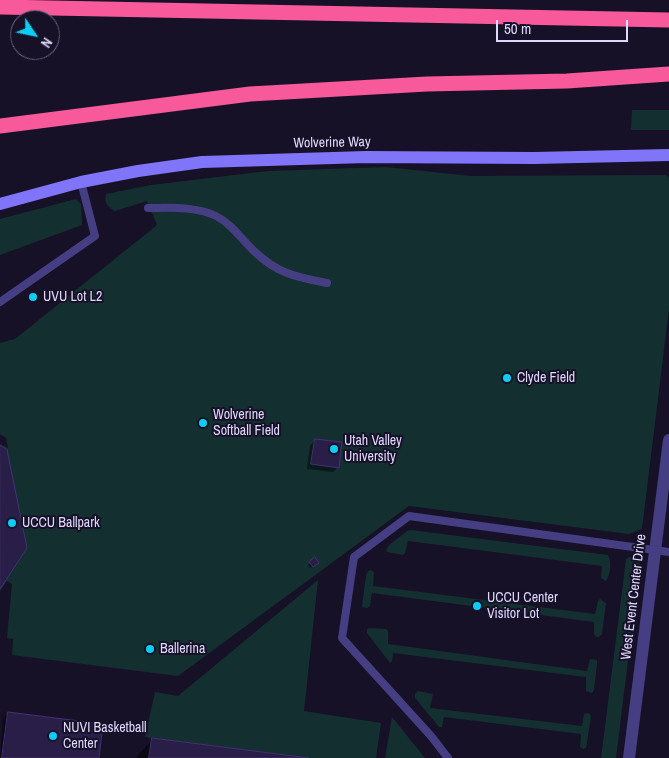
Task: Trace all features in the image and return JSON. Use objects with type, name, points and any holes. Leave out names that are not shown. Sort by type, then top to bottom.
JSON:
[{"type":"highway","points":[[0,7],[669,20]]},
{"type":"highway","points":[[0,126],[250,94],[427,84],[567,80],[669,74]]},
{"type":"main road","name":"Wolverine Way","points":[[0,204],[81,182],[138,171],[202,162],[366,157],[534,158],[669,155]]},
{"type":"street","name":"West Event Center Drive","points":[[629,758],[669,440]]},
{"type":"lane","points":[[0,302],[95,236],[81,182]]},
{"type":"lane","points":[[148,208],[203,211],[216,216],[231,226],[255,252],[275,269],[301,278],[327,283]]},
{"type":"lane","points":[[448,758],[431,736],[342,638],[354,557],[409,516],[669,552]]},
{"type":"green space","points":[[632,110],[669,110],[669,130],[631,130]]},
{"type":"green space","points":[[386,167],[470,176],[666,175],[669,178],[669,309],[642,529],[629,534],[409,506],[178,676],[12,655],[13,639],[7,638],[12,584],[7,581],[0,591],[0,444],[8,448],[6,438],[0,434],[0,343],[15,339],[157,225],[147,201],[115,211],[107,204],[106,194],[151,185],[268,171]]},
{"type":"green space","points":[[76,199],[81,204],[82,225],[0,255],[0,219]]},
{"type":"green space","points":[[411,530],[608,555],[610,561],[609,572],[606,581],[601,578],[602,566],[408,541],[403,555],[387,552],[388,546]]},
{"type":"green space","points":[[629,557],[635,559],[640,564],[616,758],[601,758],[626,559]]},
{"type":"green space","points":[[371,570],[374,573],[373,586],[595,614],[600,599],[606,603],[602,634],[596,637],[594,634],[594,622],[372,593],[370,606],[367,608],[362,607],[366,575]]},
{"type":"green space","points":[[318,580],[304,711],[381,723],[376,758],[309,758],[145,737],[155,692],[178,696]]},
{"type":"green space","points":[[369,628],[386,629],[388,631],[388,644],[587,671],[590,659],[597,660],[594,690],[592,693],[586,691],[586,677],[393,653],[390,663],[367,633]]},
{"type":"green space","points":[[418,691],[433,694],[430,708],[582,726],[584,714],[588,713],[591,717],[586,748],[580,747],[581,734],[444,717],[442,727],[439,727],[415,698],[415,694]]},
{"type":"green space","points":[[392,717],[425,758],[385,758]]},
{"type":"building","points":[[315,439],[342,442],[339,468],[311,464]]},
{"type":"building","name":"UCCU Ballpark","points":[[0,445],[7,450],[27,548],[0,589]]},
{"type":"building","points":[[315,557],[319,563],[313,567],[309,562]]},
{"type":"building","name":"NUVI Basketball Center","points":[[8,712],[103,724],[99,758],[2,758]]},
{"type":"building","points":[[152,738],[309,758],[149,758]]},
{"type":"place","name":"UVU Lot L2","points":[[33,297]]},
{"type":"place","name":"Clyde Field","points":[[507,378]]},
{"type":"place","name":"Wolverine Softball Field","points":[[203,423]]},
{"type":"place","name":"Utah Valley University","points":[[334,449]]},
{"type":"place","name":"UCCU Ballpark","points":[[12,523]]},
{"type":"place","name":"UCCU Center Visitor Lot","points":[[477,606]]},
{"type":"place","name":"Ballerina","points":[[150,649]]},
{"type":"place","name":"NUVI Basketball Center","points":[[53,736]]}]
